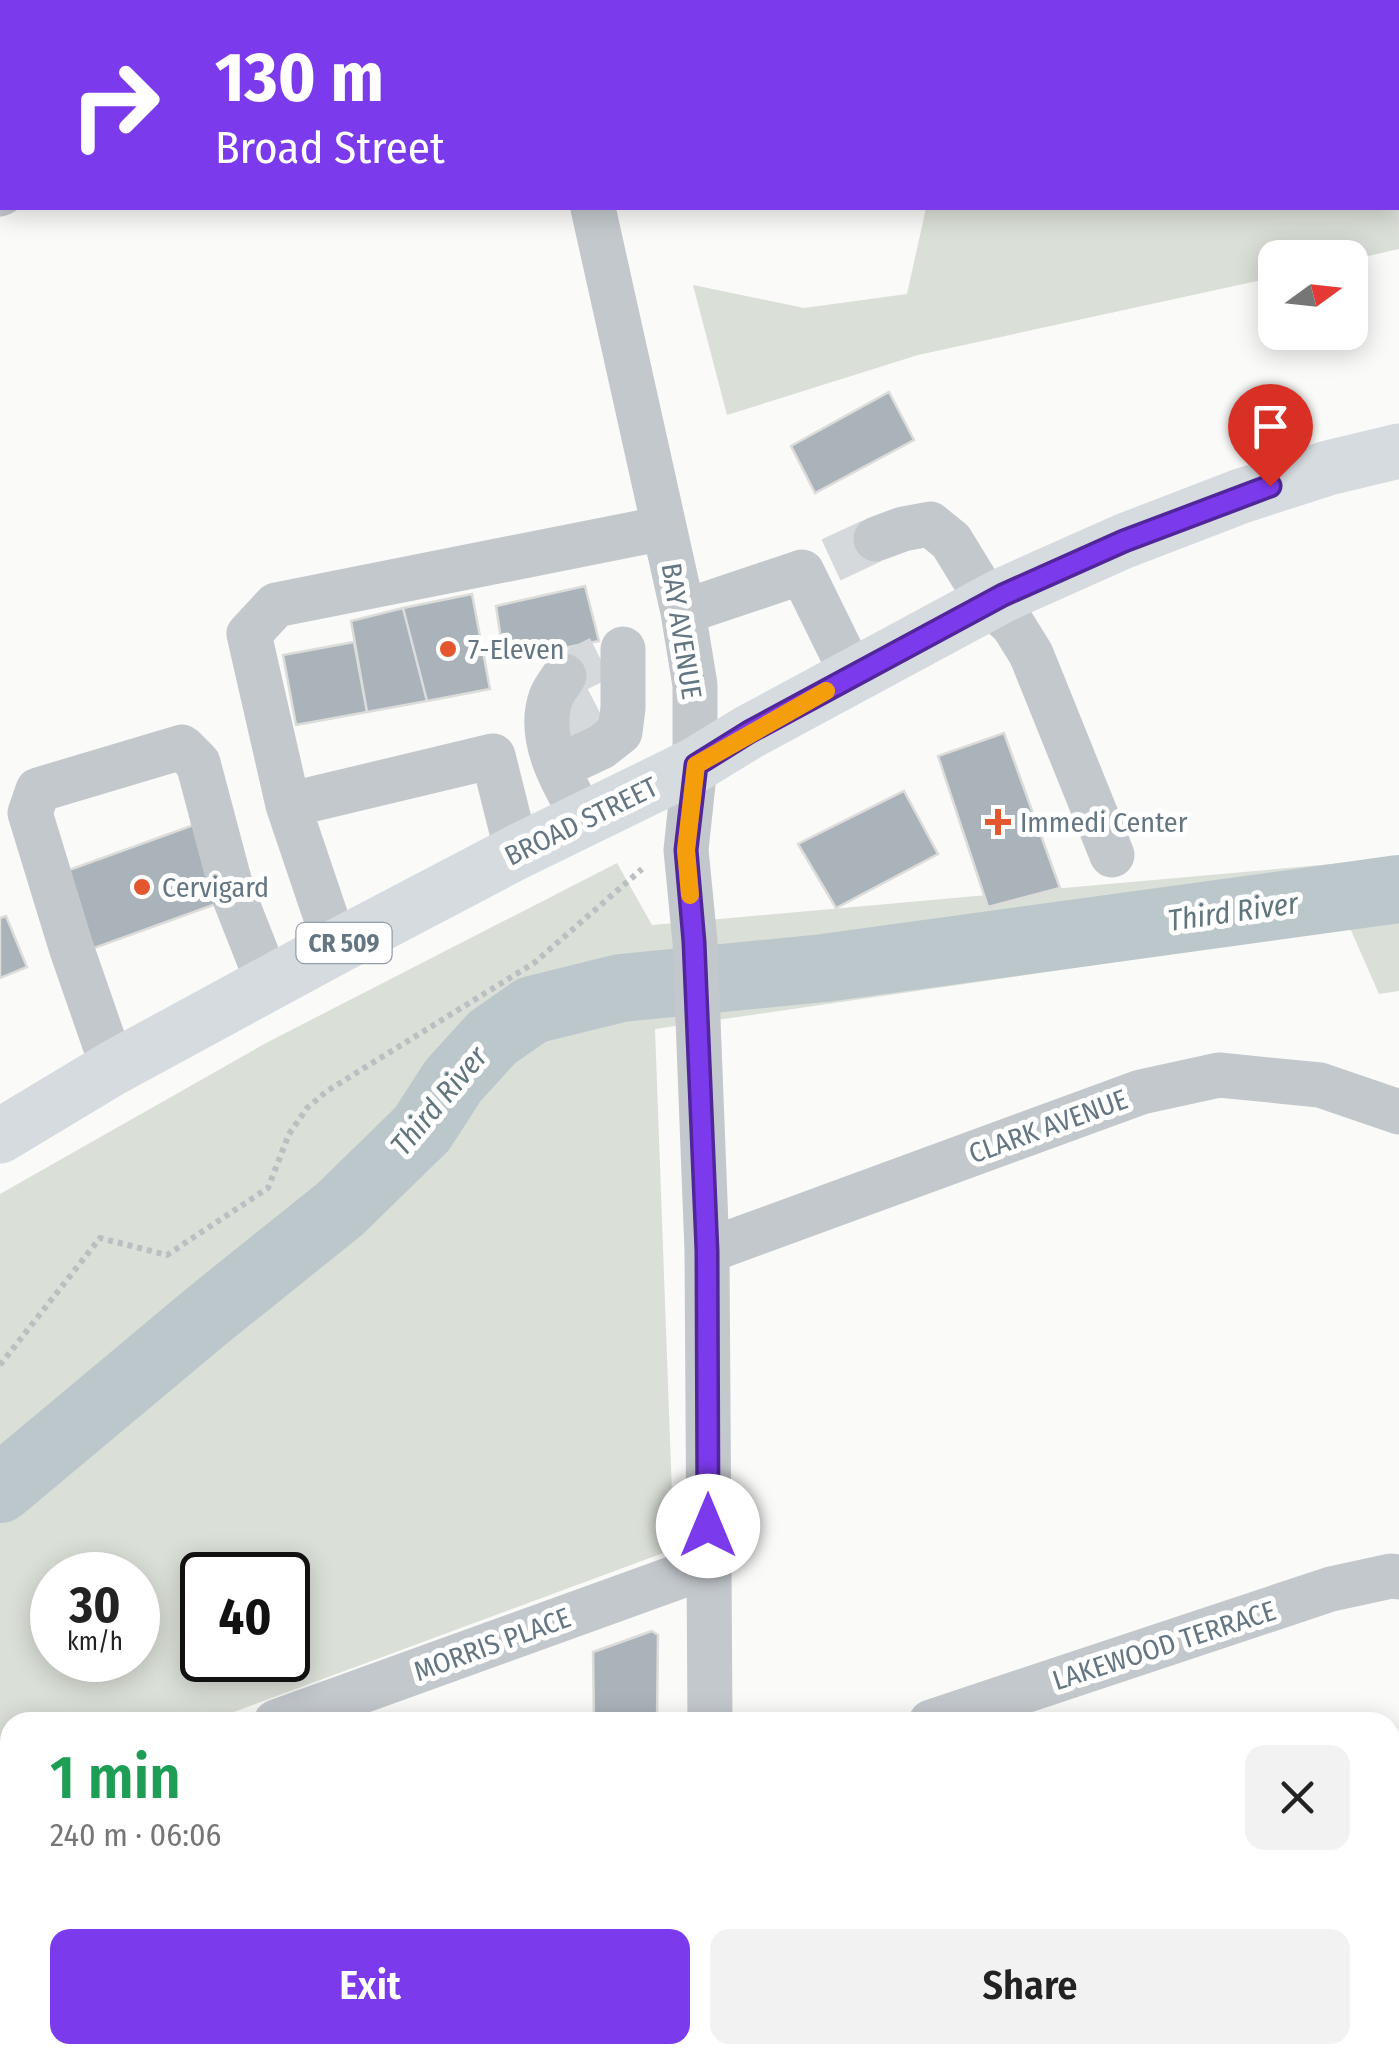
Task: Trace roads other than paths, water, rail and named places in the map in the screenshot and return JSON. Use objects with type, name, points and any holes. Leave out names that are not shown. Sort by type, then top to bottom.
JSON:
[{"type":"main road","name":"BROAD STREET","points":[[0,1136],[113,1068],[336,947],[517,852],[696,765],[749,732],[988,603],[1124,541],[1241,496],[1328,468],[1399,451]]},
{"type":"street","name":"BAY AVENUE","points":[[593,210],[684,622],[694,686],[696,765],[686,850],[694,942],[707,1251],[710,1712]]},
{"type":"street","points":[[876,539],[930,524],[950,541],[988,603],[1013,626],[1031,654],[1112,855]]},
{"type":"street","points":[[336,947],[288,805],[249,634],[276,605],[664,528]]},
{"type":"street","points":[[584,819],[560,777],[584,701],[684,622],[816,566],[854,676]]},
{"type":"street","points":[[113,1068],[30,813],[38,790],[182,747],[198,762],[232,891],[270,984]]},
{"type":"street","points":[[288,805],[493,756],[517,852]]},
{"type":"street","name":"CLARK AVENUE","points":[[707,1251],[1140,1092],[1218,1075],[1320,1086],[1399,1112]]},
{"type":"street","name":"MORRIS PLACE","points":[[304,1712],[708,1566]]},
{"type":"street","name":"LAKEWOOD TERRACE","points":[[962,1712],[1331,1589],[1399,1577]]},
{"type":"waterway","name":"Third River","points":[[0,1489],[340,1209],[422,1129],[453,1081],[492,1038],[532,1010],[621,988],[824,968],[1399,889]]},
{"type":"tunnel","points":[[831,560],[876,539]]},
{"type":"tunnel","points":[[564,676],[600,658]]},
{"type":"tunnel","points":[[564,724],[597,707]]},
{"type":"place","name":"7-Eleven","points":[[448,649]]},
{"type":"place","name":"Immedi Center","points":[[998,822]]},
{"type":"place","name":"Cervigard","points":[[142,887]]}]
